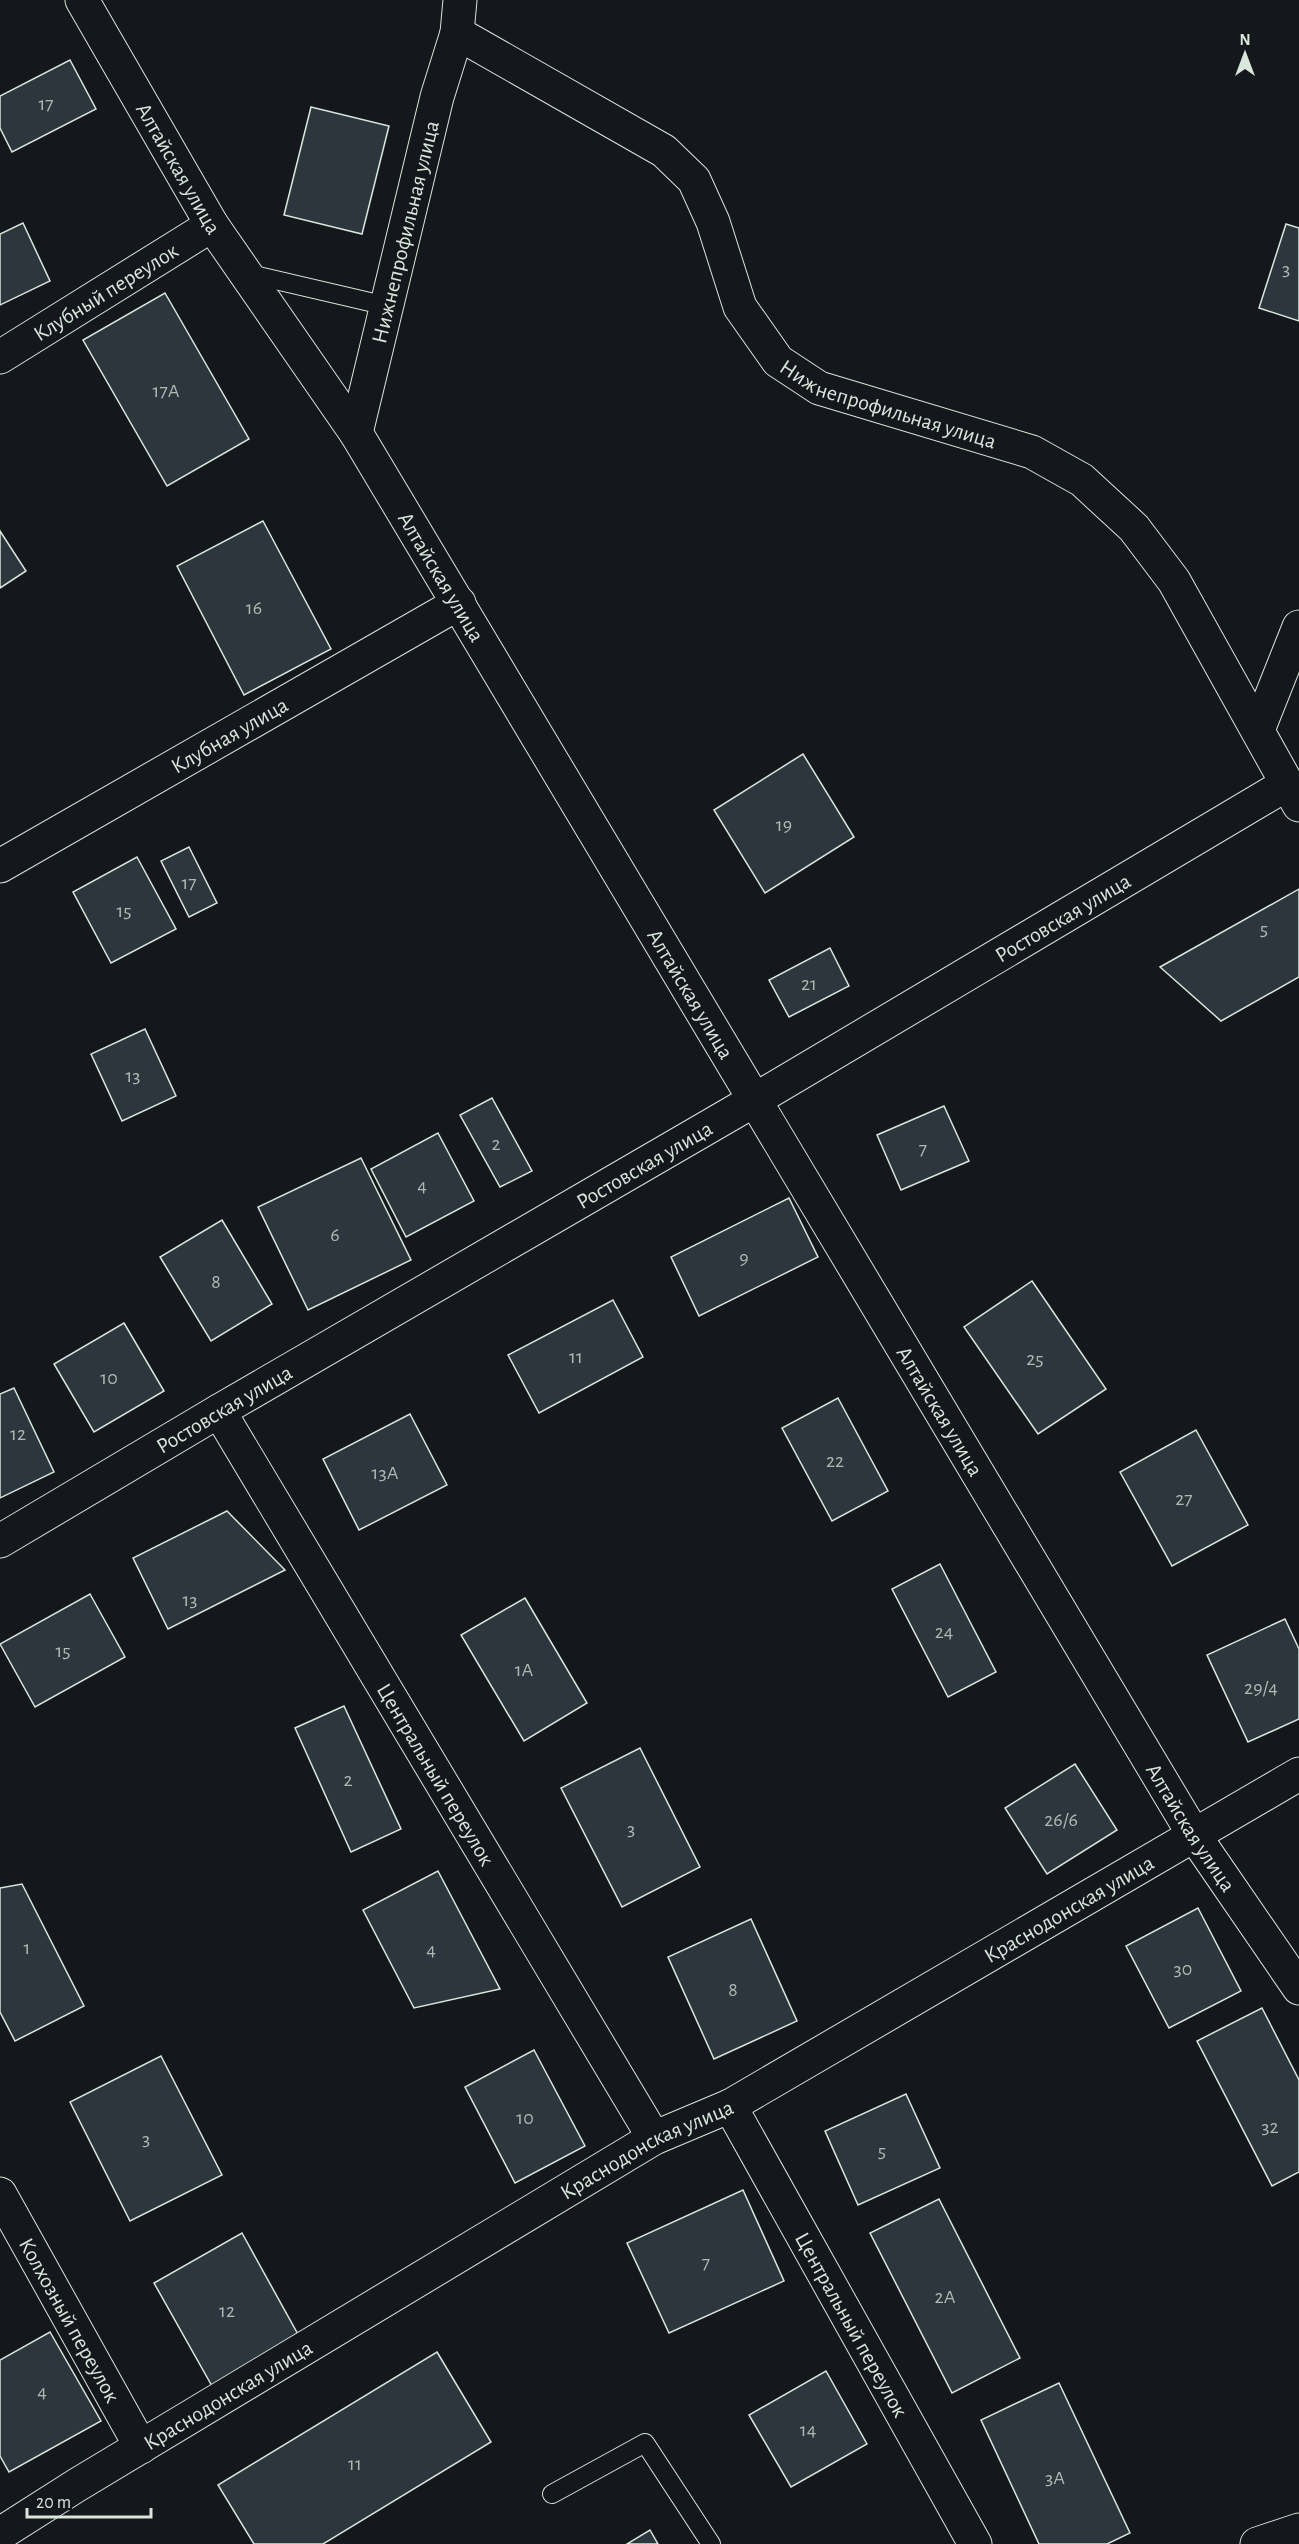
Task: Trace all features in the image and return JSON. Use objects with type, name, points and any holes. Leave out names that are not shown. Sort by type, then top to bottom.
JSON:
[{"type":"street","name":"Алтайская улица","points":[[82,0],[212,225],[356,433],[753,1101],[1194,1835],[1299,1988]]},
{"type":"street","name":"Нижнепрофильная улица","points":[[356,433],[437,97],[457,33],[460,0]]},
{"type":"street","name":"Нижнепрофильная улица","points":[[457,33],[664,151],[694,180],[713,222],[740,307],[778,361],[819,388],[1032,452],[1082,480],[1134,528],[1174,581],[1293,795]]},
{"type":"street","name":"Клубный переулок","points":[[0,357],[212,225]]},
{"type":"street","name":"Клубная улица","points":[[5,852],[459,603]]},
{"type":"street","points":[[1258,730],[1299,627]]},
{"type":"street","name":"Ростовская улица","points":[[0,1541],[753,1101],[1293,795]]},
{"type":"street","name":"Центральный переулок","points":[[219,1411],[654,2138]]},
{"type":"street","name":"Краснодонская улица","points":[[0,2534],[654,2138],[730,2106],[1299,1774]]},
{"type":"street","name":"Центральный переулок","points":[[730,2106],[975,2544]]},
{"type":"street","name":"Колхозный переулок","points":[[0,2194],[141,2447]]},
{"type":"street","points":[[1257,2544],[1299,2530]]},
{"type":"lane","points":[[245,273],[387,306]]},
{"type":"lane","points":[[552,2494],[645,2443],[711,2544]]},
{"type":"building","points":[[70,60],[96,109],[12,152],[0,128],[0,96]]},
{"type":"building","points":[[311,107],[389,126],[362,234],[284,215]]},
{"type":"building","points":[[23,223],[50,281],[0,305],[0,234]]},
{"type":"building","points":[[1286,224],[1299,228],[1299,321],[1259,308]]},
{"type":"building","points":[[165,293],[249,439],[167,486],[83,340]]},
{"type":"building","points":[[263,521],[331,649],[244,695],[177,566]]},
{"type":"building","points":[[0,531],[26,571],[0,588]]},
{"type":"building","points":[[803,754],[854,837],[765,893],[714,810]]},
{"type":"building","points":[[189,847],[217,903],[189,917],[161,861]]},
{"type":"building","points":[[137,857],[176,929],[111,963],[73,892]]},
{"type":"building","points":[[1299,889],[1299,977],[1221,1021],[1160,967]]},
{"type":"building","points":[[830,948],[849,986],[789,1017],[769,980]]},
{"type":"building","points":[[145,1029],[176,1096],[122,1121],[91,1054]]},
{"type":"building","points":[[492,1098],[532,1171],[500,1187],[460,1115]]},
{"type":"building","points":[[944,1106],[969,1161],[901,1190],[877,1135]]},
{"type":"building","points":[[438,1133],[474,1201],[406,1237],[371,1169]]},
{"type":"building","points":[[361,1158],[411,1260],[308,1310],[258,1207]]},
{"type":"building","points":[[789,1198],[818,1257],[699,1316],[671,1257]]},
{"type":"building","points":[[222,1220],[272,1304],[211,1341],[160,1257]]},
{"type":"building","points":[[1032,1281],[1106,1389],[1038,1434],[964,1327]]},
{"type":"building","points":[[613,1300],[643,1357],[539,1413],[508,1355]]},
{"type":"building","points":[[124,1323],[164,1391],[94,1432],[54,1364]]},
{"type":"building","points":[[14,1388],[54,1472],[0,1498],[0,1394]]},
{"type":"building","points":[[838,1398],[888,1491],[832,1521],[782,1428]]},
{"type":"building","points":[[410,1414],[447,1485],[359,1530],[323,1459]]},
{"type":"building","points":[[1196,1430],[1248,1525],[1172,1566],[1120,1472]]},
{"type":"building","points":[[227,1511],[285,1570],[168,1629],[133,1558]]},
{"type":"building","points":[[940,1564],[996,1672],[948,1697],[892,1589]]},
{"type":"building","points":[[90,1594],[125,1657],[35,1707],[0,1644]]},
{"type":"building","points":[[525,1598],[587,1703],[524,1741],[461,1635]]},
{"type":"building","points":[[1285,1619],[1299,1649],[1299,1719],[1248,1742],[1207,1655]]},
{"type":"building","points":[[344,1706],[401,1829],[351,1852],[295,1728]]},
{"type":"building","points":[[640,1748],[700,1867],[622,1907],[561,1788]]},
{"type":"building","points":[[1075,1764],[1117,1830],[1047,1874],[1005,1808]]},
{"type":"building","points":[[438,1871],[500,1989],[414,2008],[363,1910]]},
{"type":"building","points":[[22,1884],[84,2006],[15,2041],[0,2012],[0,1888]]},
{"type":"building","points":[[1198,1908],[1241,1991],[1169,2028],[1126,1946]]},
{"type":"building","points":[[751,1919],[797,2021],[714,2059],[668,1957]]},
{"type":"building","points":[[1262,2008],[1299,2080],[1299,2172],[1272,2186],[1197,2041]]},
{"type":"building","points":[[534,2050],[585,2146],[515,2183],[465,2087]]},
{"type":"building","points":[[161,2056],[222,2175],[130,2221],[70,2102]]},
{"type":"building","points":[[906,2094],[940,2168],[858,2205],[825,2131]]},
{"type":"building","points":[[743,2190],[784,2281],[669,2333],[627,2243]]},
{"type":"building","points":[[939,2199],[1020,2358],[952,2393],[870,2233]]},
{"type":"building","points":[[242,2233],[300,2338],[212,2386],[154,2283]]},
{"type":"building","points":[[50,2332],[101,2421],[9,2472],[0,2456],[0,2360]]},
{"type":"building","points":[[437,2352],[491,2442],[323,2544],[254,2544],[218,2485]]},
{"type":"building","points":[[826,2371],[867,2444],[791,2487],[749,2415]]},
{"type":"building","points":[[1059,2383],[1130,2533],[1107,2544],[1039,2544],[981,2420]]},
{"type":"building","points":[[650,2530],[658,2544],[627,2544]]}]
